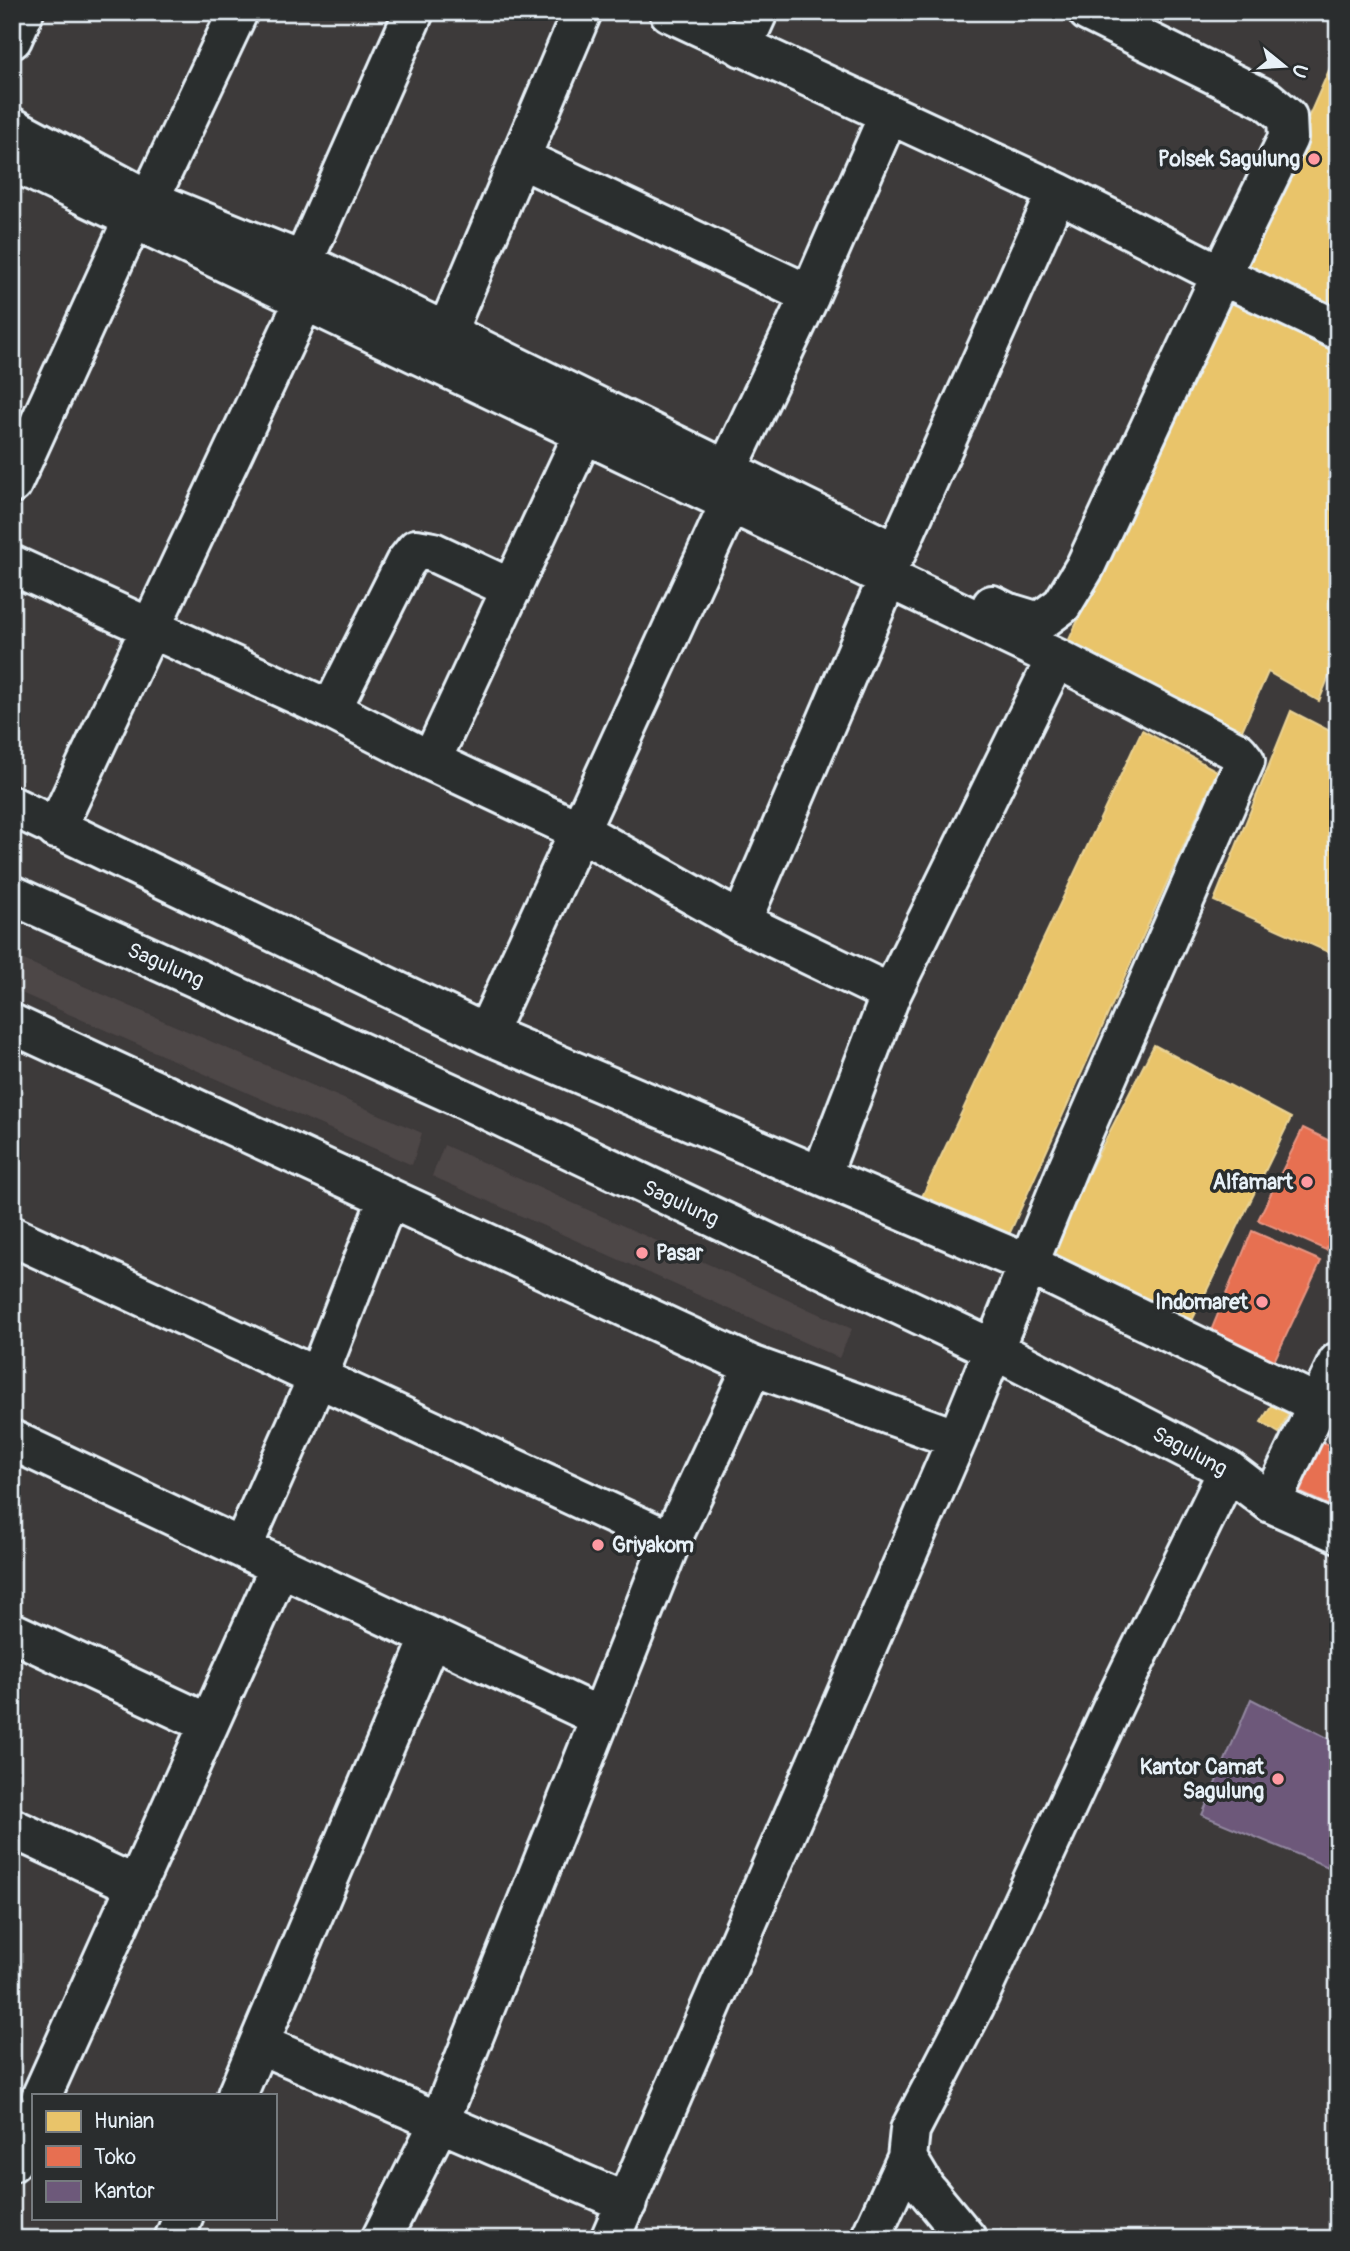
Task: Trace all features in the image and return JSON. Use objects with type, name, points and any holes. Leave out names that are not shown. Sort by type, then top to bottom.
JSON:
[{"type":"street","points":[[12,39],[24,12]]},
{"type":"street","points":[[12,484],[238,12]]},
{"type":"street","points":[[56,829],[304,281],[414,12]]},
{"type":"street","points":[[447,331],[582,12]]},
{"type":"street","points":[[669,12],[888,116],[1057,192],[1220,275],[1338,330]]},
{"type":"street","points":[[742,47],[758,12]]},
{"type":"street","points":[[12,161],[141,210],[304,281],[447,331],[729,487],[892,565],[1006,612],[1040,622],[1062,605],[1085,567],[1220,275],[1288,138],[1287,117],[1267,100],[1088,12]]},
{"type":"street","points":[[486,1034],[729,487],[888,116]]},
{"type":"street","points":[[12,127],[141,210]]},
{"type":"street","points":[[520,158],[810,295]]},
{"type":"street","points":[[741,922],[892,565],[1057,192]]},
{"type":"street","points":[[304,281],[583,433],[729,487]]},
{"type":"street","points":[[431,761],[583,433]]},
{"type":"street","points":[[331,710],[405,563],[416,549],[433,552],[512,589]]},
{"type":"street","points":[[12,565],[331,710],[431,761],[578,830],[741,922],[891,994]]},
{"type":"street","points":[[610,2239],[957,1439],[1028,1264],[1244,761],[1238,752],[1056,658],[892,565]]},
{"type":"street","points":[[821,1176],[891,994],[1056,658]]},
{"type":"street","points":[[12,806],[486,1034],[1028,1264],[1319,1405]]},
{"type":"street","name":"Sagulung","points":[[12,895],[453,1094],[993,1349],[1228,1470],[1270,1503],[1338,1533]]},
{"type":"street","points":[[12,1024],[753,1366],[957,1439]]},
{"type":"street","points":[[242,1548],[317,1379],[388,1198]]},
{"type":"street","points":[[12,1236],[671,1541]]},
{"type":"street","points":[[1270,1503],[1338,1362]]},
{"type":"street","points":[[381,2239],[439,2123],[671,1541],[753,1366]]},
{"type":"street","points":[[12,1440],[600,1717]]},
{"type":"street","points":[[870,2239],[907,2158],[910,2130],[975,2006],[1115,1702],[1228,1470]]},
{"type":"street","points":[[43,2094],[280,1566]]},
{"type":"street","points":[[12,1632],[209,1724]]},
{"type":"street","points":[[237,2094],[431,1637]]},
{"type":"street","points":[[12,1828],[137,1886]]},
{"type":"street","points":[[259,2044],[627,2203]]},
{"type":"street","points":[[12,2162],[32,2118]]},
{"type":"street","points":[[907,2158],[925,2188],[967,2239]]},
{"type":"street","points":[[174,2239],[182,2220]]},
{"type":"shaded area","points":[[12,955],[422,1133],[412,1165],[12,989]]},
{"type":"shaded area","name":"Pasar","points":[[444,1145],[852,1329],[839,1358],[432,1176]]},
{"type":"building: Hunian","name":"Polsek Sagulung","points":[[1338,50],[1338,313],[1242,268]]},
{"type":"building: Hunian","points":[[1231,295],[1338,354],[1338,654],[1319,701],[1268,672],[1240,735],[1065,648]]},
{"type":"building: Hunian","points":[[1291,711],[1338,735],[1337,956],[1214,901]]},
{"type":"building: Hunian","points":[[1142,730],[1217,771],[1004,1246],[918,1205]]},
{"type":"building: Hunian","points":[[1154,1045],[1291,1118],[1187,1331],[1042,1264]]},
{"type":"building: Hunian","points":[[1276,1398],[1292,1406],[1279,1433],[1261,1422]]},
{"type":"building: Toko","name":"Alfamart","points":[[1303,1128],[1338,1145],[1338,1224],[1326,1250],[1258,1220]]},
{"type":"building: Toko","name":"Indomaret","points":[[1252,1231],[1321,1261],[1268,1374],[1206,1343]]},
{"type":"building: Toko","points":[[1322,1442],[1338,1450],[1338,1509],[1300,1492]]},
{"type":"building: Kantor","name":"Kantor Camat Sagulung","points":[[1251,1699],[1338,1743],[1338,1871],[1202,1815]]},
{"type":"place","name":"Polsek Sagulung","points":[[1314,159]]},
{"type":"place","name":"Alfamart","points":[[1307,1182]]},
{"type":"place","name":"Pasar","points":[[642,1253]]},
{"type":"place","name":"Indomaret","points":[[1262,1302]]},
{"type":"place","name":"Griyakom","points":[[598,1545]]},
{"type":"place","name":"Kantor Camat Sagulung","points":[[1278,1779]]}]
